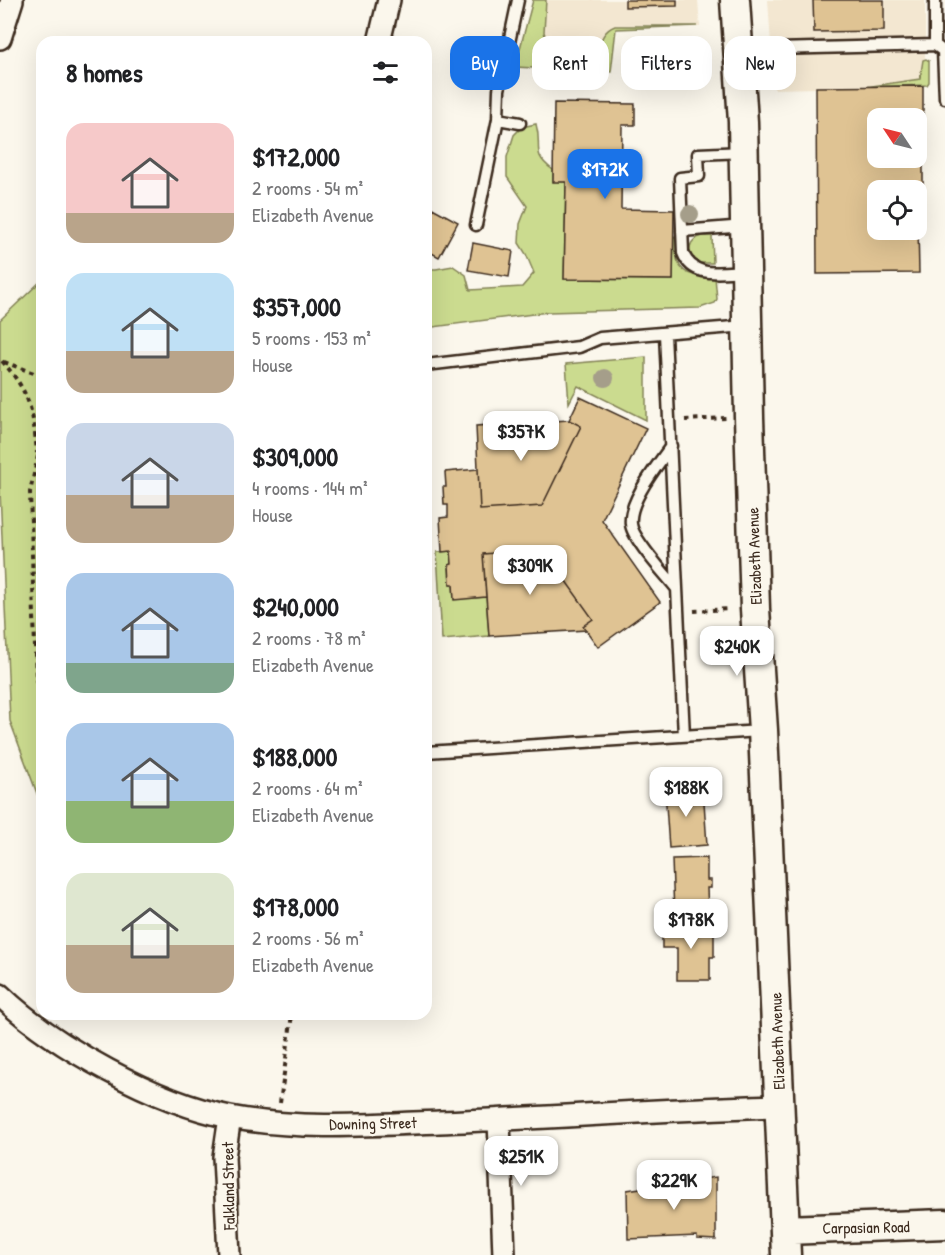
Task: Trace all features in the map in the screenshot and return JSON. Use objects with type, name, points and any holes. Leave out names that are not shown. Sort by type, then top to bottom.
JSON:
[{"type":"main road","name":"Elizabeth Avenue","points":[[735,0],[739,36]]},
{"type":"main road","name":"Elizabeth Avenue","points":[[742,90],[755,609],[764,730],[786,1242]]},
{"type":"main road","name":"Carpasian Road","points":[[786,1242],[945,1224]]},
{"type":"street","points":[[0,38],[12,0]]},
{"type":"street","points":[[380,36],[389,0]]},
{"type":"street","name":"Downing Street","points":[[0,995],[56,1038],[94,1062],[140,1086],[184,1105],[230,1117],[272,1123],[354,1125],[779,1106]]},
{"type":"street","name":"Falkland Street","points":[[229,1255],[224,1157],[230,1117]]},
{"type":"street","points":[[499,1120],[504,1255]]},
{"type":"lane","points":[[476,225],[498,119],[499,90],[518,0]]},
{"type":"lane","points":[[935,0],[935,45]]},
{"type":"lane","points":[[796,49],[935,45],[943,51],[945,98]]},
{"type":"lane","points":[[498,119],[520,123]]},
{"type":"lane","points":[[744,152],[698,154],[699,176],[680,178],[683,253],[686,261],[692,268],[705,272],[746,271]]},
{"type":"lane","points":[[682,231],[745,226]]},
{"type":"lane","points":[[432,364],[579,347],[600,339],[746,326]]},
{"type":"lane","points":[[665,334],[684,736]]},
{"type":"lane","points":[[671,446],[633,507],[631,526],[639,542],[678,589]]},
{"type":"lane","points":[[432,752],[764,730]]},
{"type":"path","points":[[1,361],[36,374]]},
{"type":"path","points":[[1,361],[26,393],[33,413],[36,447]]},
{"type":"path","points":[[681,420],[716,418]]},
{"type":"path","points":[[36,463],[30,492],[36,678]]},
{"type":"path","points":[[694,610],[725,609]]},
{"type":"path","points":[[280,1104],[291,1020]]},
{"type":"shaded area","points":[[533,0],[698,0],[700,27],[616,29],[611,72],[609,72],[609,36],[532,36],[532,68],[520,67],[520,48]]},
{"type":"shaded area","points":[[768,0],[925,0],[925,82],[865,87],[796,89],[796,36],[770,36]]},
{"type":"green space","points":[[533,0],[546,0],[545,36],[532,36],[532,68],[520,67],[520,48]]},
{"type":"green space","points":[[615,26],[697,26],[616,29],[611,72],[609,72],[609,36],[604,36],[610,28]]},
{"type":"green space","points":[[923,60],[929,61],[927,85],[865,87],[920,79]]},
{"type":"green space","points":[[536,124],[539,154],[553,170],[553,181],[566,182],[564,279],[673,280],[674,236],[677,259],[684,271],[694,275],[715,277],[717,299],[715,303],[700,308],[548,312],[432,327],[432,269],[453,266],[466,275],[470,290],[522,287],[534,273],[519,243],[520,224],[527,206],[507,177],[507,157],[514,135],[522,127]]},
{"type":"green space","points":[[703,236],[712,236],[713,263],[696,263],[691,255],[690,246],[694,240]]},
{"type":"green space","points":[[36,286],[36,791],[10,721],[0,491],[0,320]]},
{"type":"green space","points":[[646,357],[646,420],[578,386],[569,403],[566,364]]},
{"type":"green space","points":[[451,551],[450,584],[453,584],[454,599],[486,597],[489,636],[442,640],[437,552]]},
{"type":"building","points":[[625,0],[677,0],[677,6],[625,7]]},
{"type":"building","points":[[813,0],[884,0],[884,31],[814,32]]},
{"type":"building","points":[[923,86],[923,108],[867,108],[867,168],[923,168],[923,180],[867,180],[867,240],[918,240],[919,273],[817,274],[816,87]]},
{"type":"building","points":[[554,103],[635,104],[635,125],[622,125],[621,209],[674,210],[673,280],[564,279],[566,182],[553,182]]},
{"type":"building","points":[[432,208],[458,222],[439,257],[432,253]]},
{"type":"building","points":[[473,243],[513,251],[509,277],[468,270]]},
{"type":"building","points":[[580,397],[646,428],[602,520],[660,602],[598,647],[583,626],[593,619],[543,549],[483,554],[486,597],[454,600],[453,584],[450,584],[451,551],[442,552],[440,518],[448,517],[448,505],[444,505],[445,472],[478,469],[480,510],[542,506],[581,426],[569,420]]},
{"type":"building","points":[[569,420],[581,426],[542,506],[480,510],[476,426]]},
{"type":"building","points":[[543,549],[593,619],[583,626],[586,630],[489,636],[483,554]]},
{"type":"building","points":[[703,788],[707,845],[669,848],[665,790]]},
{"type":"building","points":[[707,858],[707,880],[711,880],[711,888],[707,888],[708,913],[674,914],[672,859]]},
{"type":"building","points":[[662,926],[714,926],[714,957],[710,957],[710,980],[677,980],[677,948],[662,948]]},
{"type":"building","points":[[716,1177],[716,1240],[697,1239],[697,1236],[628,1239],[627,1190]]}]
